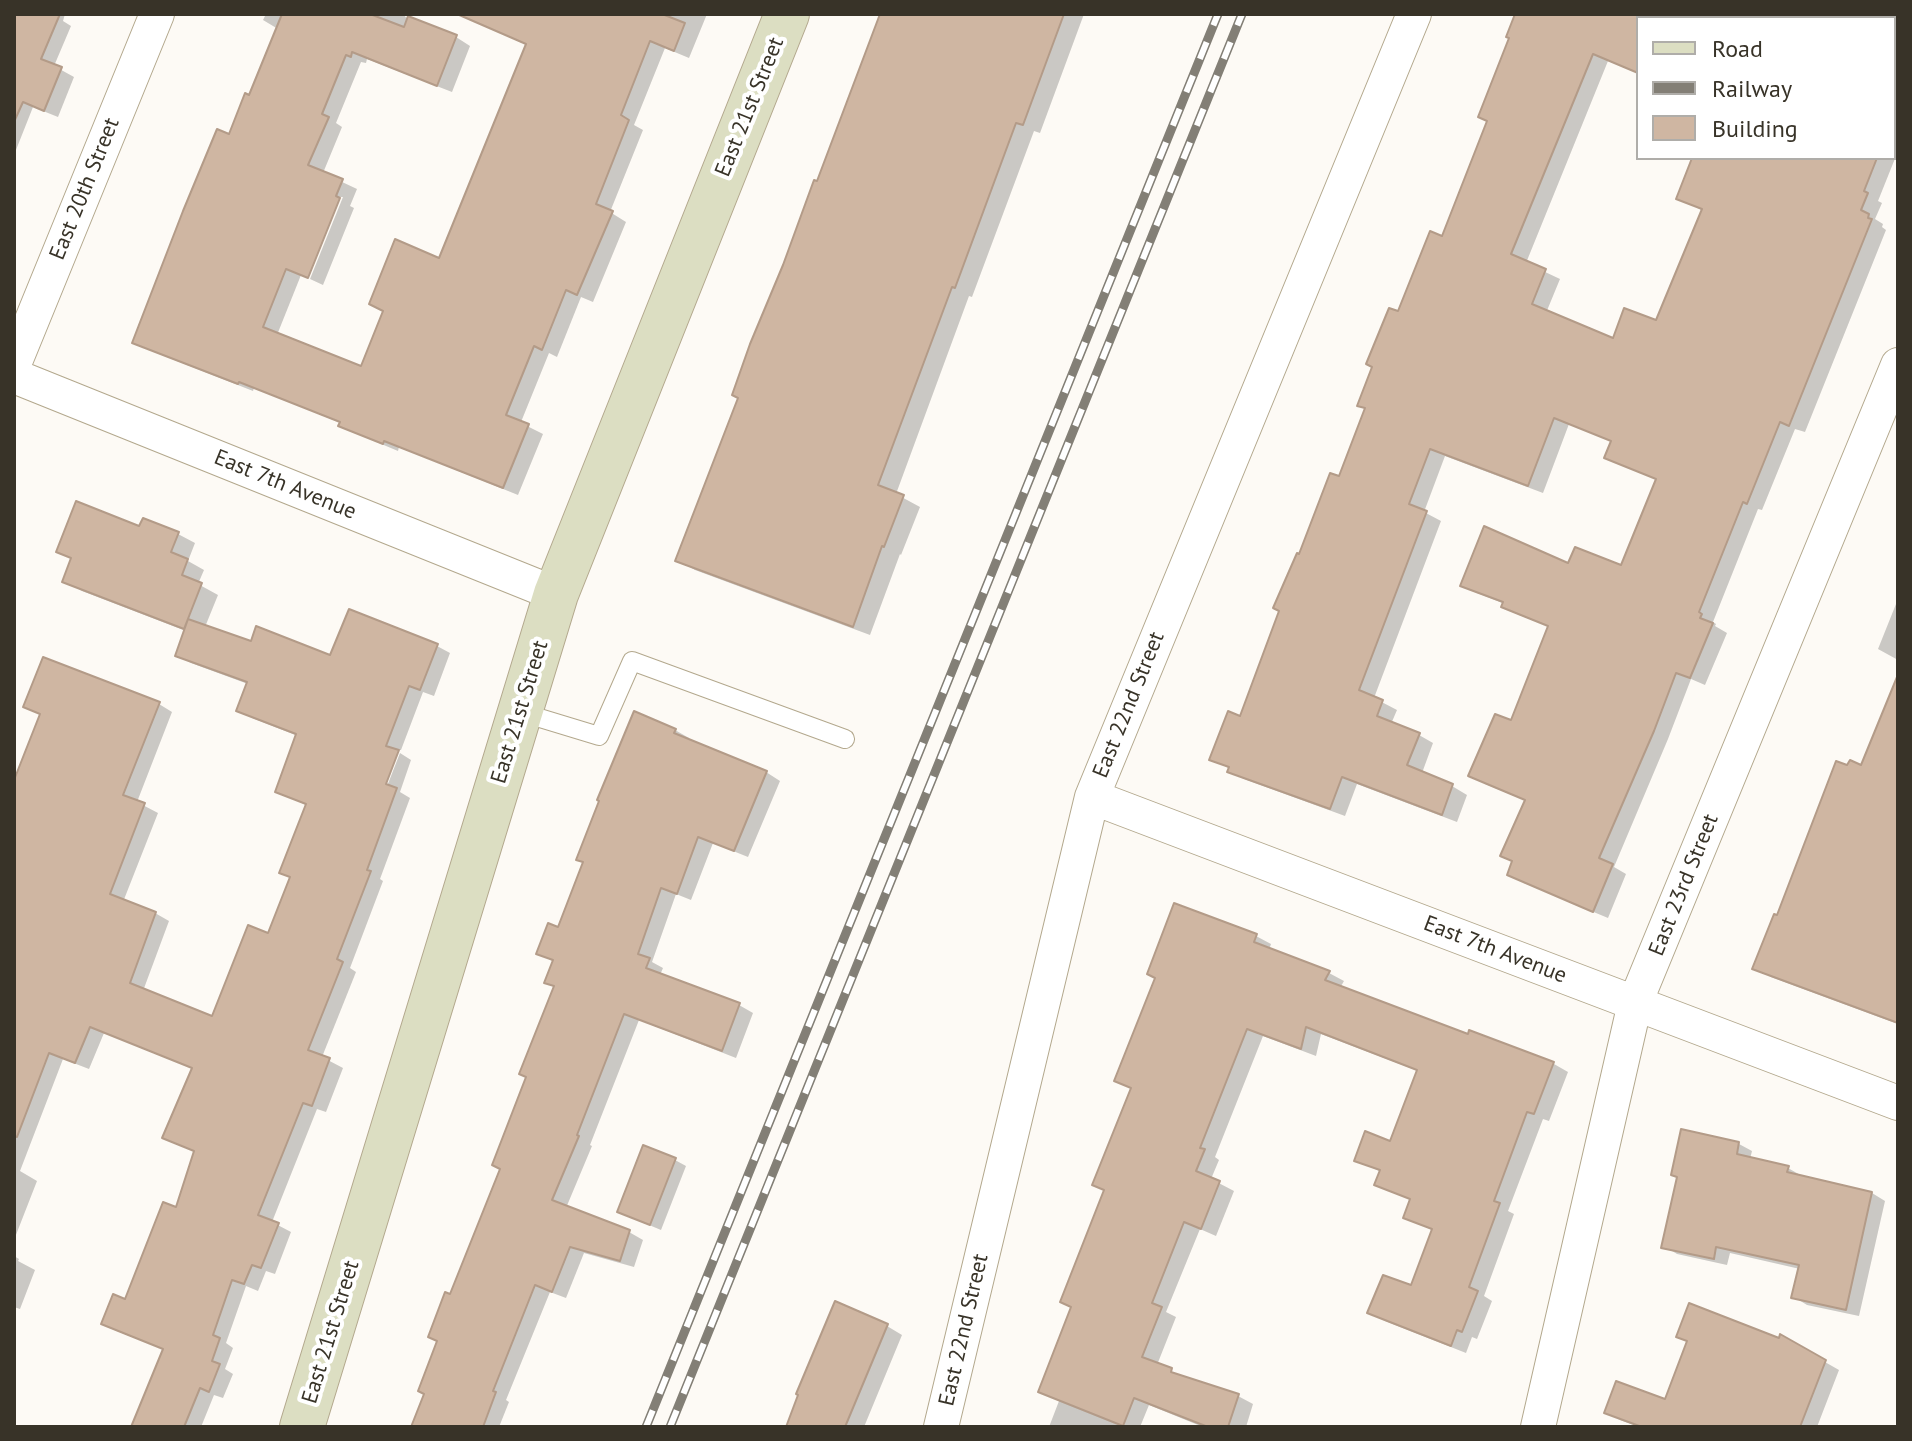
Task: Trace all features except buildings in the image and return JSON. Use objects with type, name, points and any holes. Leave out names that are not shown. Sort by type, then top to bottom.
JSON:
[{"type":"main road","name":"East 21st Street","points":[[302,1427],[556,594],[787,14]]},
{"type":"street","name":"East 20th Street","points":[[14,364],[157,14]]},
{"type":"street","name":"East 22nd Street","points":[[941,1427],[1092,797],[1414,14]]},
{"type":"street","name":"East 23rd Street","points":[[1538,1427],[1635,1003],[1898,365]]},
{"type":"street","name":"East 7th Avenue","points":[[14,376],[556,594]]},
{"type":"street","name":"East 7th Avenue","points":[[1092,797],[1898,1103]]},
{"type":"lane","points":[[520,712],[599,736],[632,661],[845,739]]},
{"type":"railway","points":[[646,1427],[1218,14]]},
{"type":"railway","points":[[670,1427],[1242,14]]}]
